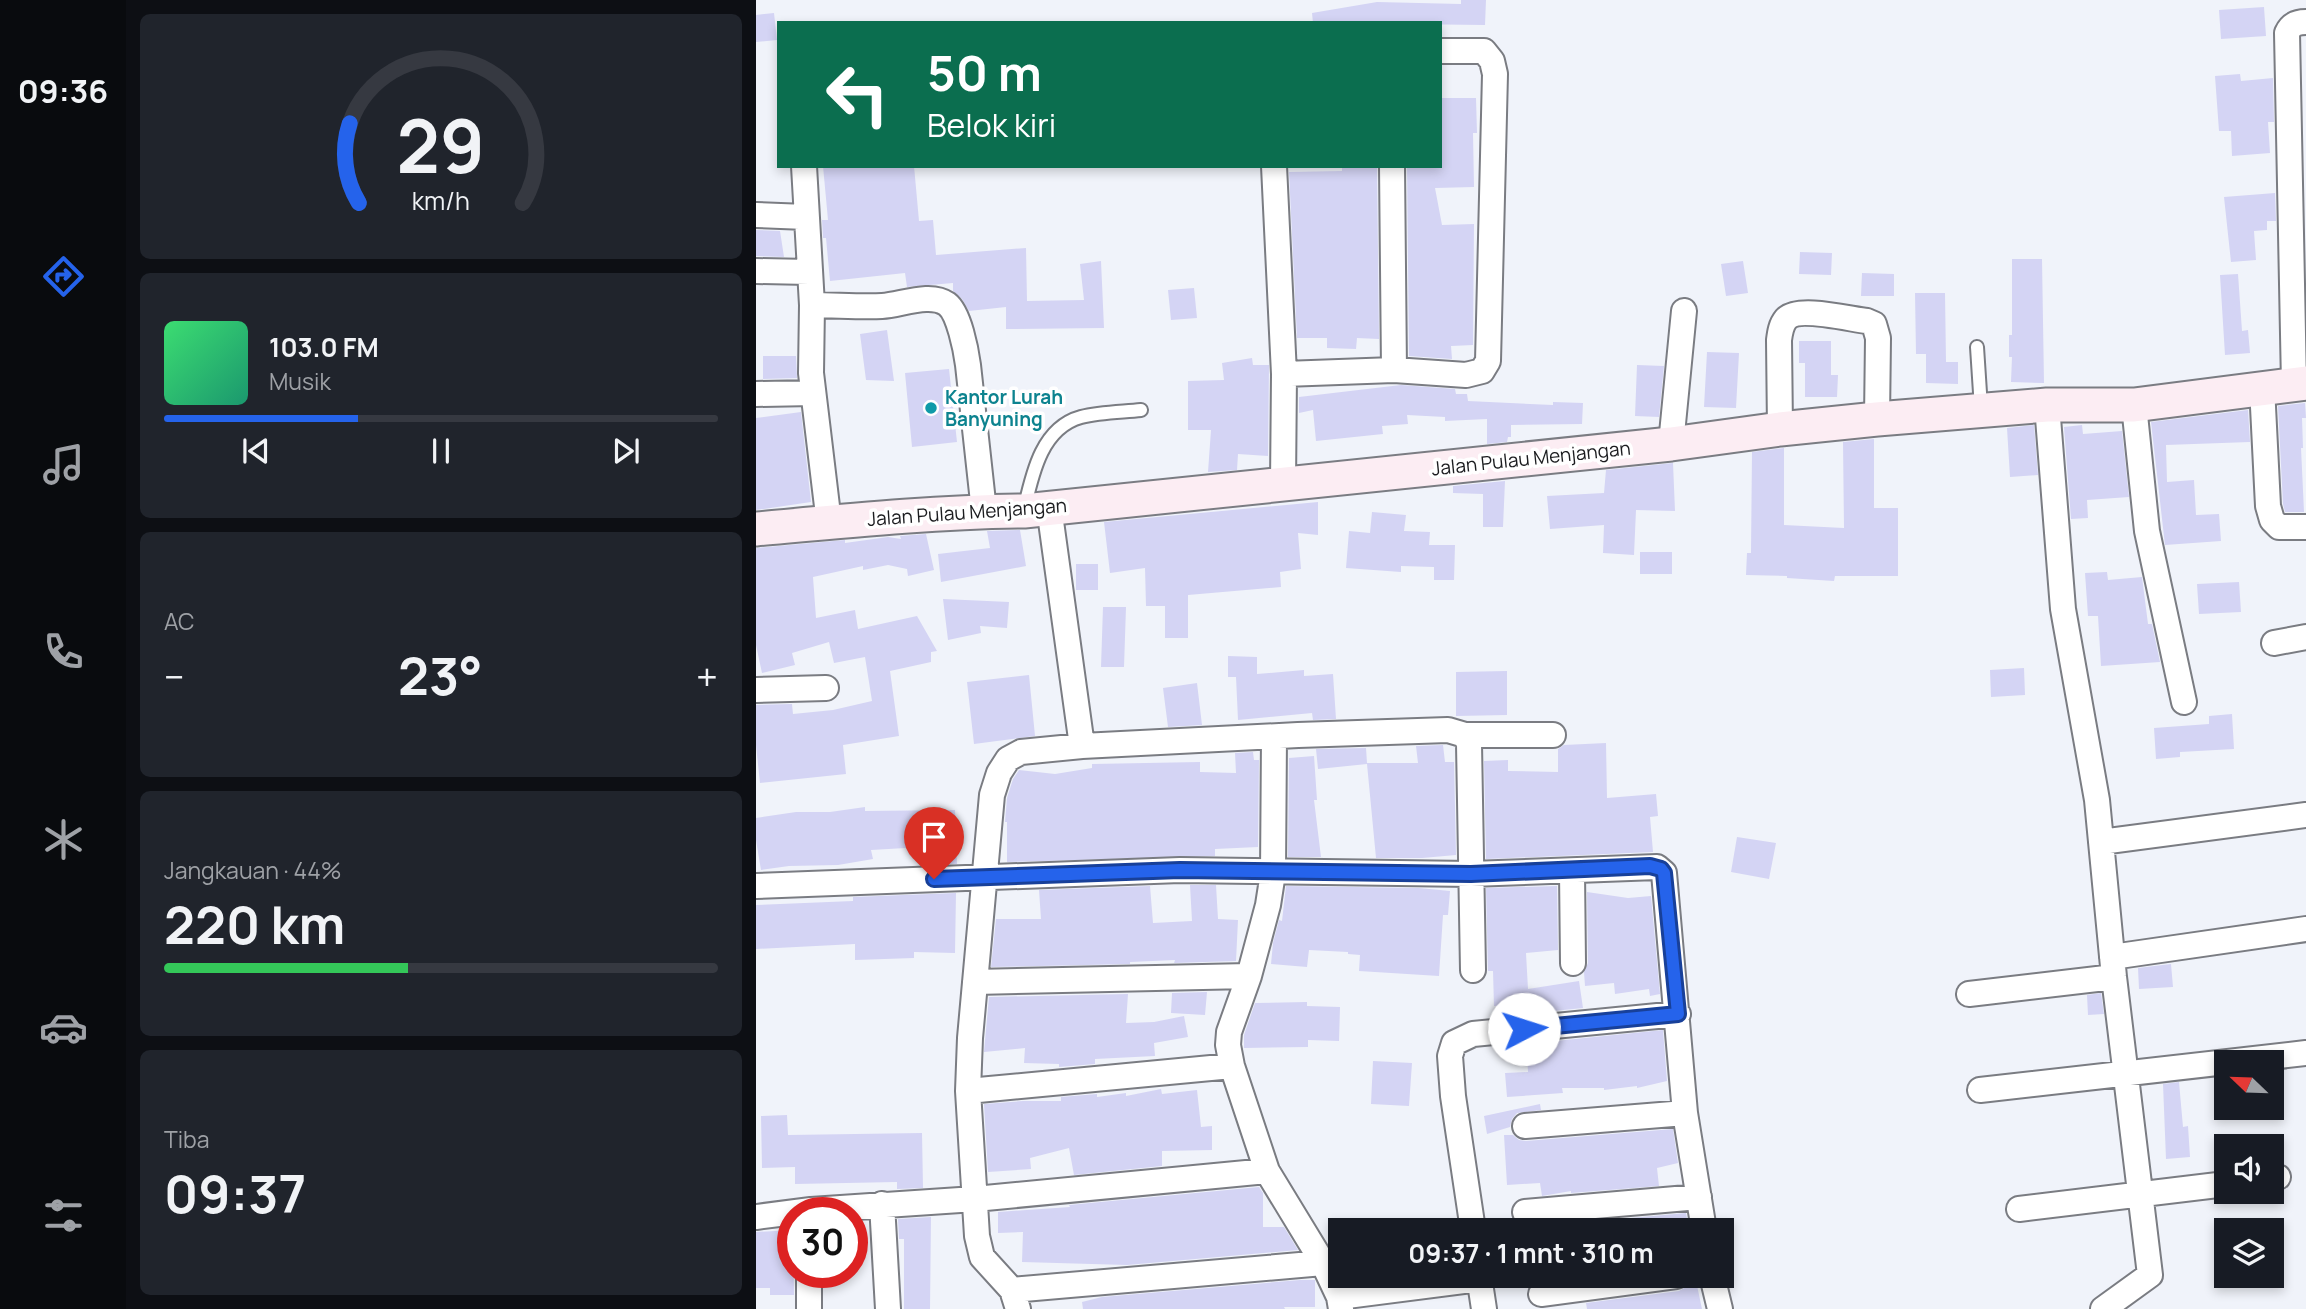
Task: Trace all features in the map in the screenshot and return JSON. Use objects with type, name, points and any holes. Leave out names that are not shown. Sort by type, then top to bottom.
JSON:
[{"type":"street","points":[[2306,22],[2296,23],[2287,33],[2287,385],[2267,506],[2272,520],[2279,527],[2306,527]]},
{"type":"street","points":[[1284,374],[1394,370],[1465,375],[1482,371],[1488,361],[1496,74],[1492,61],[1484,51],[1442,51]]},
{"type":"street","points":[[804,168],[808,272],[812,304],[813,393],[829,523]]},
{"type":"street","points":[[1274,168],[1284,374],[1283,484]]},
{"type":"street","points":[[1392,168],[1394,370]]},
{"type":"street","points":[[756,215],[806,217]]},
{"type":"street","points":[[756,271],[808,272]]},
{"type":"street","points":[[812,304],[883,306],[925,300],[946,304],[953,311],[965,345],[984,511]]},
{"type":"street","points":[[1671,444],[1684,311]]},
{"type":"street","points":[[1780,429],[1779,340],[1784,320],[1799,312],[1874,324],[1878,338],[1877,419]]},
{"type":"street","name":"Jalan Pulau Menjangan","points":[[756,530],[1036,509],[1671,444],[1877,419],[2048,405],[2134,405],[2287,385]]},
{"type":"street","points":[[756,394],[813,393]]},
{"type":"street","points":[[2048,405],[2063,609],[2097,800],[2113,967],[2150,1275],[2104,1309]]},
{"type":"street","points":[[2134,405],[2147,531],[2184,702]]},
{"type":"street","points":[[1036,509],[1082,747]]},
{"type":"street","points":[[2274,643],[2306,637]]},
{"type":"street","points":[[756,690],[826,688]]},
{"type":"street","points":[[1323,1263],[1015,1299],[982,1258],[977,1236],[968,1091],[984,877],[992,795],[999,773],[1008,759],[1021,752],[1082,747],[1448,730],[1465,735],[1553,735]]},
{"type":"street","points":[[1465,735],[1469,744],[1473,970]]},
{"type":"street","points":[[1274,737],[1273,873],[1268,905],[1249,976],[1229,1032],[1228,1045],[1232,1066],[1267,1171],[1323,1263],[1340,1303],[1420,1288]]},
{"type":"street","points":[[2101,842],[2306,815]]},
{"type":"street","points":[[756,886],[1180,870],[1471,874],[1572,872],[1650,866],[1661,869],[1664,873],[1678,1014],[1685,1112],[1702,1218]]},
{"type":"street","points":[[1572,872],[1573,963]]},
{"type":"street","points":[[1969,993],[2306,929]]},
{"type":"street","points":[[975,982],[1249,976]]},
{"type":"street","points":[[1471,1218],[1453,1096],[1450,1056],[1454,1043],[1473,1034],[1678,1014]]},
{"type":"street","points":[[1980,1090],[2306,1052]]},
{"type":"street","points":[[968,1091],[1232,1066]]},
{"type":"street","points":[[1525,1126],[1685,1112]]},
{"type":"street","points":[[868,1205],[975,1199],[1267,1171]]},
{"type":"street","points":[[2019,1209],[2214,1185]]},
{"type":"street","points":[[1525,1212],[1699,1197]]},
{"type":"street","points":[[881,1204],[888,1309]]},
{"type":"street","points":[[756,1217],[777,1215]]},
{"type":"street","points":[[809,1288],[809,1309]]},
{"type":"street","points":[[1481,1288],[1485,1309]]},
{"type":"street","points":[[1541,1293],[1581,1288]]},
{"type":"street","points":[[1715,1288],[1720,1309]]},
{"type":"lane","points":[[1977,347],[1981,412]]},
{"type":"lane","points":[[1036,509],[1033,469],[1052,437],[1070,421],[1083,416],[1141,410]]},
{"type":"building","points":[[1461,0],[1486,0],[1485,25],[1442,24],[1442,21],[1313,21],[1312,13],[1377,2],[1461,4]]},
{"type":"building","points":[[2264,7],[2266,36],[2221,39],[2219,10]]},
{"type":"building","points":[[774,13],[777,40],[756,42],[756,15]]},
{"type":"building","points":[[2240,74],[2241,81],[2273,78],[2274,122],[2268,122],[2270,153],[2232,156],[2231,131],[2219,131],[2215,76]]},
{"type":"building","points":[[1442,98],[1476,98],[1477,133],[1473,133],[1474,187],[1435,188],[1442,225],[1474,224],[1473,345],[1451,346],[1452,359],[1409,356],[1407,168],[1442,168]]},
{"type":"building","points":[[823,168],[914,168],[919,221],[933,220],[936,255],[1026,248],[1027,301],[1084,300],[1080,264],[1101,261],[1104,328],[1006,329],[1006,307],[969,311],[953,291],[953,283],[907,287],[905,273],[830,281],[822,220],[828,220]]},
{"type":"building","points":[[1342,168],[1377,168],[1379,339],[1357,338],[1356,349],[1327,348],[1327,338],[1297,338],[1289,172],[1342,171]]},
{"type":"building","points":[[2275,193],[2276,221],[2267,221],[2267,230],[2254,231],[2256,260],[2231,262],[2224,197]]},
{"type":"building","points":[[756,230],[780,231],[784,257],[756,256]]},
{"type":"building","points":[[1800,252],[1832,253],[1831,275],[1799,274]]},
{"type":"building","points":[[2012,259],[2042,259],[2044,383],[2011,382],[2009,335],[2012,335]]},
{"type":"building","points":[[1743,261],[1748,293],[1726,296],[1721,264]]},
{"type":"building","points":[[1862,273],[1894,274],[1894,296],[1861,296]]},
{"type":"building","points":[[2238,274],[2242,331],[2248,330],[2250,353],[2225,355],[2220,275]]},
{"type":"building","points":[[1194,288],[1197,318],[1171,320],[1168,290]]},
{"type":"building","points":[[1915,293],[1945,293],[1946,362],[1958,362],[1958,384],[1926,383],[1926,354],[1916,354]]},
{"type":"building","points":[[887,330],[894,381],[866,380],[860,334]]},
{"type":"building","points":[[1799,341],[1831,341],[1831,375],[1838,375],[1837,397],[1805,397],[1805,363],[1799,363]]},
{"type":"building","points":[[1707,352],[1739,353],[1736,408],[1704,407]]},
{"type":"building","points":[[763,356],[796,356],[797,378],[763,379]]},
{"type":"building","points":[[1252,358],[1253,365],[1269,365],[1268,456],[1238,454],[1237,470],[1208,472],[1211,430],[1188,430],[1188,381],[1224,380],[1222,363]]},
{"type":"building","points":[[1637,365],[1664,366],[1659,417],[1635,416]]},
{"type":"building","name":"Kantor Lurah Banyuning","points":[[949,369],[957,442],[912,447],[905,373]]},
{"type":"building","points":[[1401,385],[1455,389],[1456,394],[1467,394],[1468,401],[1553,405],[1553,402],[1583,403],[1582,424],[1511,425],[1511,437],[1508,437],[1507,442],[1487,444],[1487,419],[1445,421],[1445,417],[1407,415],[1408,424],[1382,426],[1383,434],[1316,441],[1313,410],[1299,413],[1299,397]]},
{"type":"building","points":[[2305,403],[2306,418],[2302,418],[2301,448],[2304,512],[2285,512],[2278,406]]},
{"type":"building","points":[[2248,410],[2250,442],[2166,445],[2167,482],[2194,480],[2196,515],[2219,514],[2221,541],[2165,545],[2151,422]]},
{"type":"building","points":[[801,412],[811,502],[756,510],[756,418]]},
{"type":"building","points":[[2034,425],[2038,475],[2010,477],[2007,428]]},
{"type":"building","points":[[2082,425],[2083,434],[2122,431],[2129,497],[2087,500],[2088,518],[2071,519],[2064,427]]},
{"type":"building","points":[[1874,439],[1874,508],[1898,508],[1898,576],[1835,576],[1834,581],[1746,575],[1747,553],[1751,553],[1752,452],[1784,448],[1784,525],[1844,528],[1843,442]]},
{"type":"building","points":[[1673,463],[1675,511],[1636,510],[1634,555],[1603,553],[1604,525],[1550,529],[1547,496],[1604,493],[1606,470]]},
{"type":"building","points":[[1505,481],[1503,527],[1483,527],[1483,494],[1453,493],[1453,486]]},
{"type":"building","points":[[1318,502],[1318,535],[1298,533],[1301,569],[1280,572],[1281,587],[1188,595],[1188,638],[1165,638],[1165,606],[1146,606],[1145,568],[1110,573],[1104,522]]},
{"type":"building","points":[[1372,512],[1406,515],[1404,531],[1430,532],[1429,545],[1455,545],[1454,580],[1434,580],[1434,567],[1401,566],[1401,572],[1346,568],[1349,531],[1370,533]]},
{"type":"building","points":[[1020,530],[1026,566],[941,582],[938,554],[990,548],[987,531]]},
{"type":"building","points":[[926,534],[934,570],[908,576],[907,569],[888,565],[863,570],[863,566],[813,577],[816,618],[855,610],[858,629],[917,616],[937,651],[931,652],[931,662],[890,671],[899,736],[843,745],[846,774],[760,783],[756,705],[792,704],[793,714],[833,710],[872,701],[865,657],[834,663],[829,642],[792,653],[795,665],[762,673],[756,645],[756,548],[845,540],[845,543],[888,537],[901,539],[900,536]]},
{"type":"building","points":[[1640,552],[1672,552],[1672,574],[1640,574]]},
{"type":"building","points":[[1076,564],[1098,564],[1098,590],[1076,590]]},
{"type":"building","points":[[2107,572],[2108,580],[2142,577],[2148,624],[2152,624],[2160,662],[2101,666],[2098,616],[2088,616],[2085,573]]},
{"type":"building","points":[[2239,582],[2241,612],[2199,614],[2197,584]]},
{"type":"building","points":[[943,599],[1009,602],[1007,628],[980,626],[981,633],[948,640]]},
{"type":"building","points":[[1103,607],[1126,607],[1124,667],[1101,667]]},
{"type":"building","points":[[1228,656],[1257,657],[1257,674],[1304,670],[1304,676],[1333,674],[1336,719],[1313,720],[1312,713],[1238,720],[1236,677],[1228,677]]},
{"type":"building","points":[[2024,668],[2025,695],[1991,697],[1990,670]]},
{"type":"building","points":[[1507,671],[1507,715],[1456,716],[1456,672]]},
{"type":"building","points":[[1029,675],[1035,736],[974,744],[967,682]]},
{"type":"building","points":[[1197,683],[1202,725],[1168,727],[1163,688]]},
{"type":"building","points":[[2232,714],[2234,749],[2180,752],[2180,757],[2156,759],[2154,728],[2209,724],[2209,716]]},
{"type":"building","points":[[1606,743],[1607,798],[1656,794],[1658,816],[1650,817],[1653,852],[1486,859],[1484,761],[1508,760],[1508,771],[1558,772],[1558,749],[1564,745]]},
{"type":"building","points":[[1443,745],[1445,762],[1454,762],[1456,855],[1376,858],[1367,764],[1318,769],[1316,749],[1366,748],[1367,763],[1418,763],[1416,746]]},
{"type":"building","points":[[1253,752],[1254,760],[1259,760],[1258,847],[1215,849],[1215,856],[1007,862],[1007,798],[1019,770],[1055,774],[1092,768],[1092,764],[1200,762],[1200,772],[1236,773],[1235,753]]},
{"type":"building","points":[[1314,756],[1317,800],[1314,800],[1321,857],[1288,857],[1289,758]]},
{"type":"building","points":[[865,807],[865,811],[955,810],[957,864],[924,865],[923,847],[871,850],[873,859],[838,865],[789,866],[761,870],[756,840],[756,818]]},
{"type":"building","points":[[1737,837],[1776,843],[1769,879],[1731,872]]},
{"type":"building","points":[[1190,885],[1216,885],[1218,919],[1238,920],[1236,961],[1174,963],[1175,960],[1130,964],[991,967],[996,919],[1041,919],[1039,890],[1150,886],[1153,923],[1192,921]]},
{"type":"building","points":[[1286,886],[1450,891],[1448,915],[1443,915],[1439,976],[1359,971],[1360,955],[1348,952],[1309,950],[1307,967],[1271,964],[1273,943],[1279,920],[1282,921]]},
{"type":"building","points":[[1557,886],[1558,950],[1526,953],[1528,989],[1579,981],[1583,1008],[1524,1014],[1523,1005],[1494,1006],[1493,971],[1488,971],[1486,888]]},
{"type":"building","points":[[1587,892],[1628,898],[1651,896],[1660,994],[1650,996],[1649,989],[1615,994],[1614,983],[1585,986],[1584,972],[1588,963]]},
{"type":"building","points":[[956,893],[955,953],[914,952],[914,958],[855,960],[855,944],[756,949],[756,905],[853,901],[853,897]]},
{"type":"building","points":[[2171,964],[2173,987],[2139,989],[2138,968]]},
{"type":"building","points":[[1207,992],[1205,1015],[1171,1013],[1172,993]]},
{"type":"building","points":[[2101,993],[2104,1014],[2088,1015],[2087,995]]},
{"type":"building","points":[[1128,994],[1126,1023],[1154,1022],[1184,1016],[1188,1037],[1154,1043],[1155,1056],[1095,1059],[1095,1064],[1059,1067],[1059,1064],[1024,1063],[1025,1048],[984,1052],[989,997]]},
{"type":"building","points":[[1307,1002],[1307,1006],[1340,1007],[1339,1041],[1308,1040],[1308,1047],[1244,1048],[1244,1035],[1255,1003]]},
{"type":"building","points":[[1663,1030],[1667,1081],[1637,1088],[1562,1088],[1563,1093],[1507,1097],[1505,1073],[1528,1072],[1526,1044]]},
{"type":"building","points":[[1373,1061],[1412,1063],[1409,1106],[1371,1104]]},
{"type":"building","points":[[2179,1082],[2183,1127],[2188,1126],[2190,1157],[2166,1159],[2163,1084]]},
{"type":"building","points":[[1161,1089],[1162,1094],[1197,1090],[1201,1127],[1212,1126],[1212,1150],[1162,1151],[1162,1166],[1074,1175],[1069,1148],[1030,1158],[1031,1169],[988,1172],[984,1104],[1061,1101],[1061,1097],[1097,1094],[1097,1097],[1126,1093],[1126,1096]]},
{"type":"building","points":[[1540,1104],[1541,1110],[1517,1113],[1510,1127],[1487,1134],[1484,1116]]},
{"type":"building","points":[[787,1115],[788,1135],[922,1133],[923,1188],[897,1189],[897,1182],[795,1184],[795,1167],[762,1168],[761,1116]]},
{"type":"building","points":[[1673,1129],[1678,1163],[1657,1168],[1659,1186],[1571,1191],[1542,1196],[1540,1183],[1507,1185],[1504,1135],[1513,1135],[1526,1141]]},
{"type":"building","points":[[1259,1187],[1263,1193],[1263,1227],[1284,1227],[1298,1250],[1127,1265],[1022,1262],[1023,1232],[998,1233],[998,1212]]},
{"type":"building","points":[[1686,1213],[1687,1218],[1631,1218]]},
{"type":"building","points":[[931,1217],[930,1309],[904,1309],[904,1239],[899,1239],[898,1219]]},
{"type":"building","points":[[777,1231],[777,1288],[794,1288],[794,1295],[770,1295],[770,1288],[756,1288],[756,1232]]},
{"type":"building","points":[[1315,1280],[1315,1307],[1083,1309],[1082,1302],[1102,1297]]},
{"type":"building","points":[[1684,1288],[1698,1288],[1702,1309],[1587,1309],[1586,1303],[1679,1291]]},
{"type":"place","name":"Kantor Lurah Banyuning","points":[[931,408]]},
{"type":"route","points":[[934,879],[1180,870],[1471,874],[1572,872],[1650,866],[1661,869],[1664,873],[1678,1014],[1524,1029]]}]
